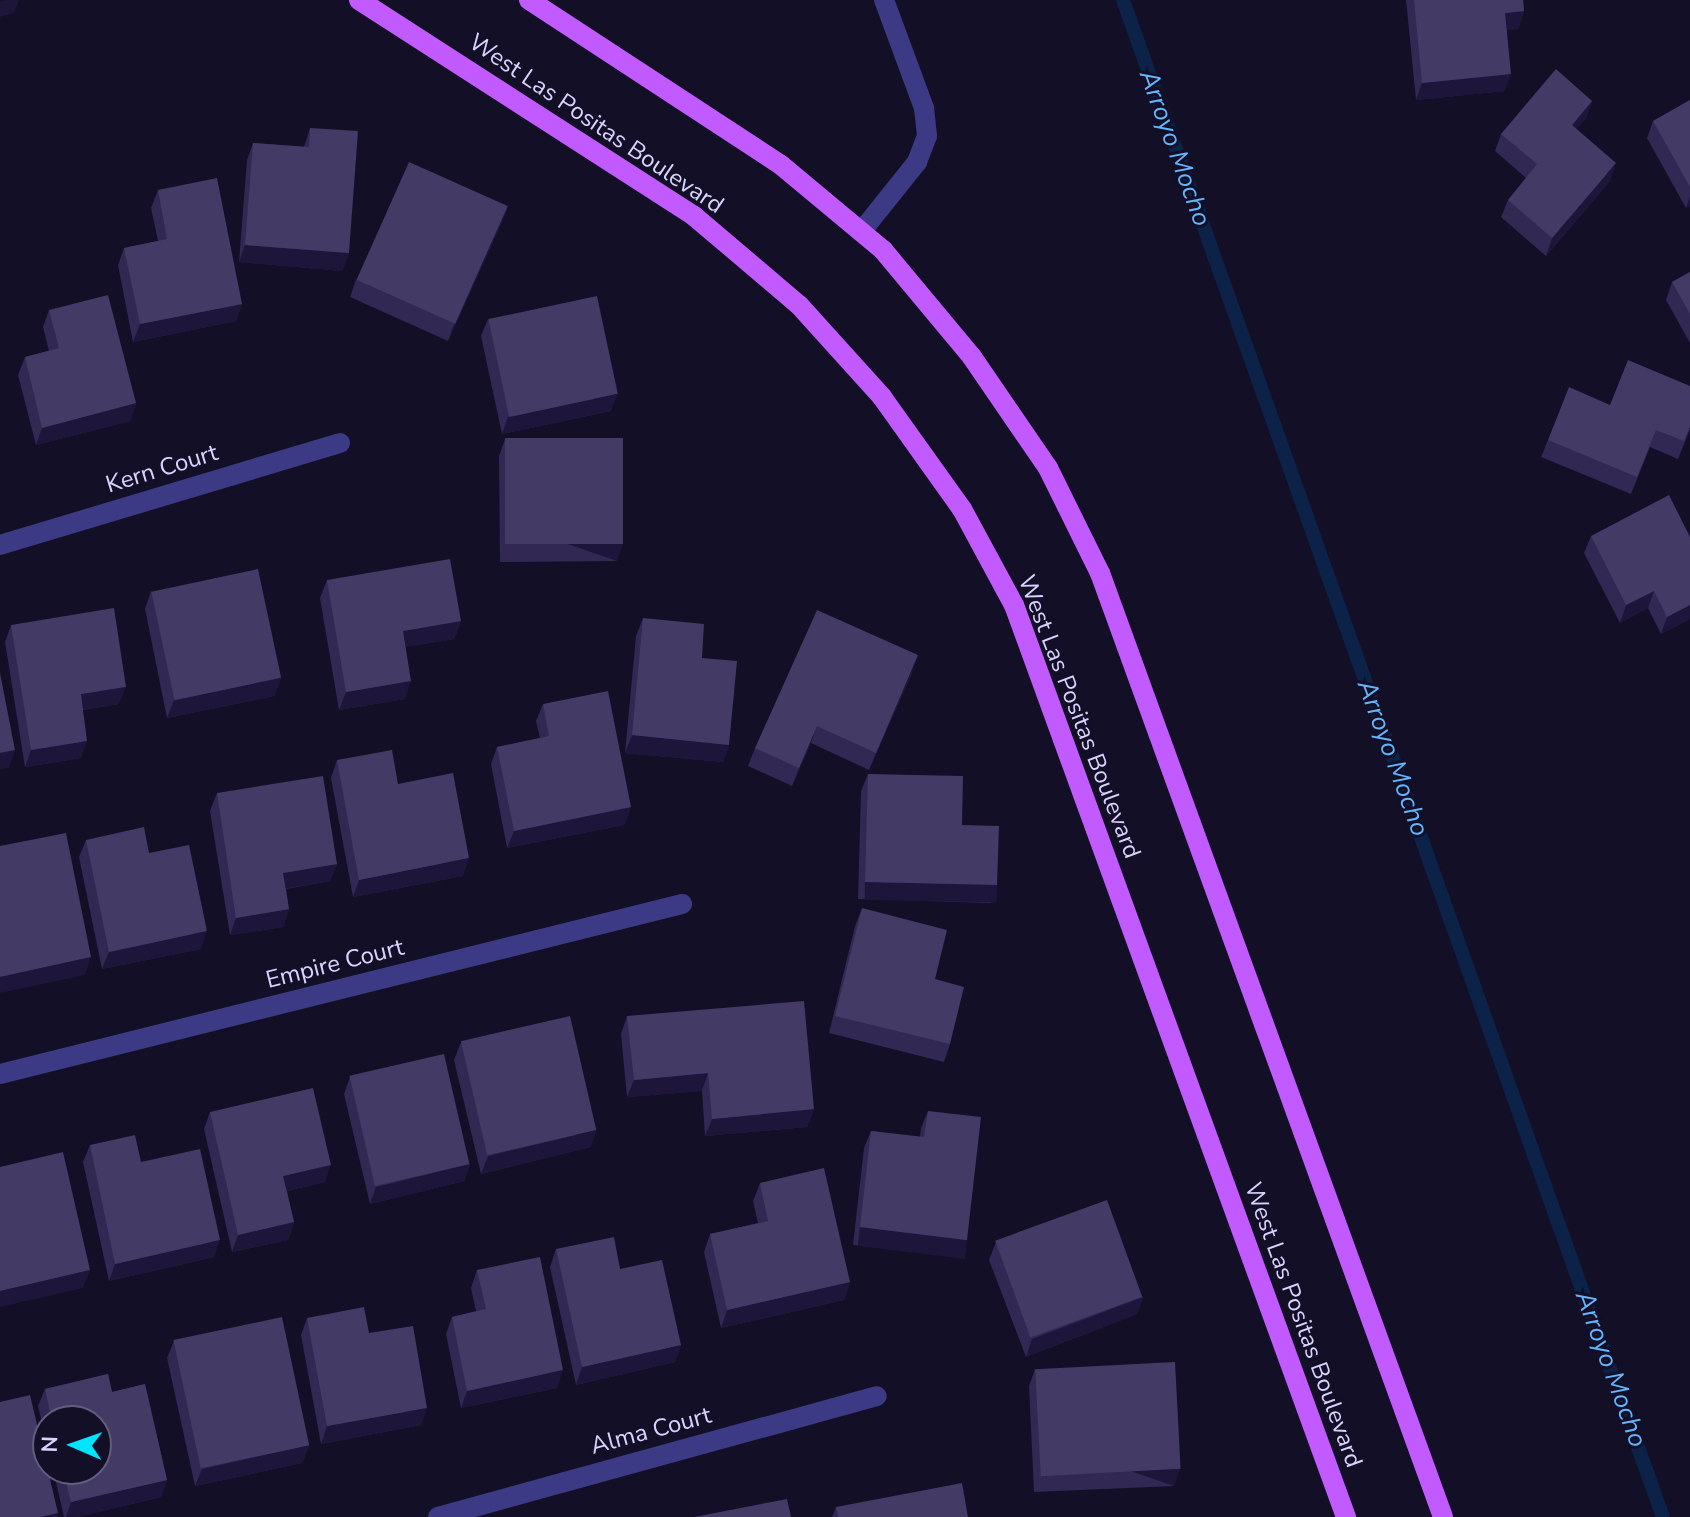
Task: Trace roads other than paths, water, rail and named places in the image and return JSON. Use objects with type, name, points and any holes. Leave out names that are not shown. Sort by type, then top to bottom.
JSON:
[{"type":"main road","name":"West Las Positas Boulevard","points":[[359,0],[694,216],[799,305],[882,397],[962,509],[1014,605],[1346,1517]]},
{"type":"main road","points":[[529,0],[781,165],[883,250],[972,357],[1048,468],[1100,573],[1443,1517]]},
{"type":"street","points":[[861,232],[917,162],[927,136],[924,108],[884,0]]},
{"type":"street","name":"Kern Court","points":[[0,545],[340,443]]},
{"type":"street","name":"Empire Court","points":[[0,1074],[682,904]]},
{"type":"street","name":"Alma Court","points":[[438,1517],[877,1396]]},
{"type":"waterway","name":"Arroyo Mocho","points":[[1123,0],[1663,1517]]}]
